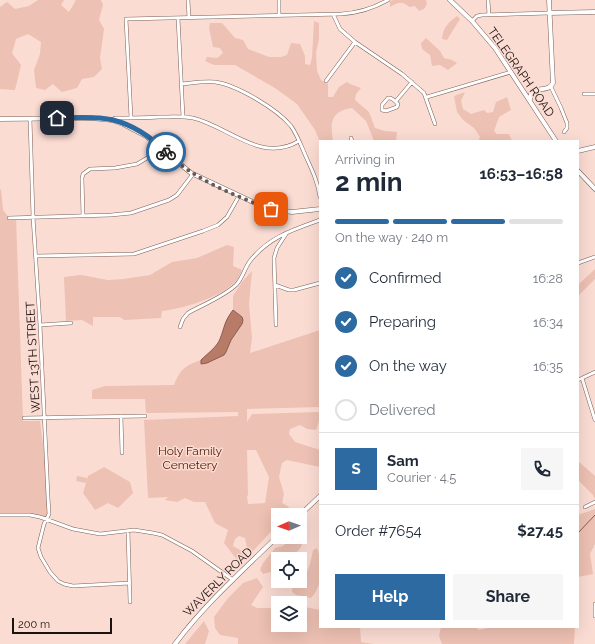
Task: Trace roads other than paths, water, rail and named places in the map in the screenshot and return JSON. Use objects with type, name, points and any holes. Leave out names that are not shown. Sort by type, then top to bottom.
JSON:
[{"type":"street","points":[[188,0],[189,18]]},
{"type":"street","points":[[279,0],[279,15]]},
{"type":"street","points":[[377,0],[381,4]]},
{"type":"street","points":[[131,118],[126,19],[358,13],[388,0]]},
{"type":"street","name":"TELEGRAPH ROAD","points":[[450,0],[472,21],[495,48],[555,140]]},
{"type":"street","points":[[488,0],[489,15]]},
{"type":"street","points":[[549,0],[553,83],[551,87],[565,117],[567,128],[564,132]]},
{"type":"street","points":[[472,21],[477,16],[489,15],[595,12]]},
{"type":"street","points":[[333,14],[340,29],[355,42],[392,66],[424,93],[427,97],[435,124]]},
{"type":"street","points":[[178,18],[183,117]]},
{"type":"street","points":[[326,81],[355,42]]},
{"type":"street","points":[[427,97],[511,72]]},
{"type":"street","points":[[181,84],[214,82],[228,86],[244,93],[279,114],[291,127],[299,141],[317,183],[319,192]]},
{"type":"street","points":[[396,101],[412,82]]},
{"type":"street","points":[[523,89],[533,91],[551,87]]},
{"type":"street","points":[[531,102],[530,96],[533,91]]},
{"type":"street","points":[[584,94],[595,94]]},
{"type":"street","points":[[391,98],[396,101],[398,105],[396,108],[386,111],[382,110],[381,107],[386,99],[391,98]]},
{"type":"street","points":[[112,120],[116,118],[183,117],[204,122],[260,147],[286,147],[299,141]]},
{"type":"street","points":[[0,120],[91,118],[112,120],[136,130],[161,147],[172,158],[193,174],[239,196],[271,209],[292,212],[319,209]]},
{"type":"street","name":"WEST 13TH STREET","points":[[30,119],[33,217],[37,256],[49,514],[46,518],[38,548],[41,557],[50,572],[58,581],[64,584],[73,586],[130,583]]},
{"type":"street","points":[[83,216],[83,174],[95,168],[115,168],[137,164],[152,155],[161,147]]},
{"type":"street","points":[[579,151],[595,148]]},
{"type":"street","points":[[579,172],[595,190]]},
{"type":"street","points":[[9,218],[131,213],[169,200],[177,195],[193,174]]},
{"type":"street","points":[[37,256],[134,254],[203,232],[218,225],[227,218],[239,196]]},
{"type":"street","points":[[180,327],[188,313],[235,286],[244,275],[248,263],[272,240],[288,232],[319,220]]},
{"type":"street","points":[[276,325],[274,258],[277,248],[288,232]]},
{"type":"street","points":[[579,263],[595,257]]},
{"type":"street","points":[[275,285],[289,290],[294,290],[319,283]]},
{"type":"street","points":[[40,325],[71,323]]},
{"type":"street","points":[[579,380],[595,372]]},
{"type":"street","points":[[582,378],[595,420]]},
{"type":"street","points":[[121,416],[122,453]]},
{"type":"street","points":[[24,418],[145,416]]},
{"type":"street","points":[[307,508],[319,497]]},
{"type":"street","points":[[585,507],[595,502]]},
{"type":"street","points":[[0,515],[30,515],[46,518],[84,532],[100,534],[140,530],[162,535],[192,550],[233,580]]},
{"type":"street","points":[[128,531],[130,602]]},
{"type":"street","name":"WAVERLY ROAD","points":[[175,644],[201,611],[271,543]]},
{"type":"street","points":[[595,604],[595,616]]},
{"type":"waterway","points":[[579,532],[595,515]]},
{"type":"park label","name":"Holy Family Cemetery","points":[[190,458]]}]
